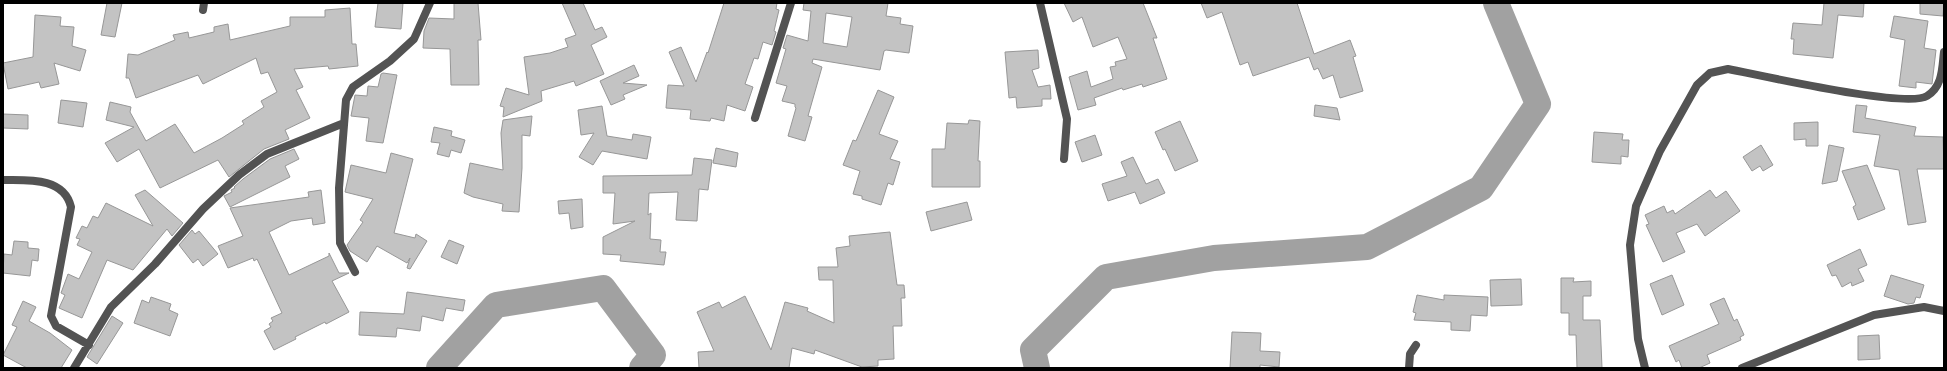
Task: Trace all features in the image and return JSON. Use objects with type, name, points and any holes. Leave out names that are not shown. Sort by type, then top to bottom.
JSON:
[{"type":"street","points":[[355,272],[340,243],[339,188],[346,100],[352,87],[390,61],[414,39],[430,3]]},
{"type":"street","points":[[755,118],[791,3]]},
{"type":"street","points":[[1040,3],[1067,119],[1064,159]]},
{"type":"street","points":[[1645,368],[1638,339],[1630,245],[1636,206],[1660,150],[1697,85],[1710,73],[1728,69],[1855,94],[1894,99],[1916,99],[1926,97],[1930,94],[1941,78],[1944,52]]},
{"type":"street","points":[[74,368],[111,307],[155,264],[203,209],[239,175],[267,154],[344,123]]},
{"type":"street","points":[[3,180],[51,184],[65,192],[69,199],[71,207],[51,316],[56,326],[89,345]]},
{"type":"street","points":[[1742,368],[1874,315],[1924,307],[1944,311]]},
{"type":"street","points":[[1409,368],[1410,354],[1416,345]]},
{"type":"building","points":[[107,3],[122,3],[115,37],[101,35]]},
{"type":"building","points":[[378,3],[403,3],[401,29],[375,27]]},
{"type":"building","points":[[454,3],[478,3],[481,40],[478,40],[479,85],[451,85],[450,49],[423,48],[424,31],[429,18],[454,19]]},
{"type":"building","points":[[562,3],[583,3],[595,30],[602,27],[607,37],[591,45],[604,74],[576,86],[574,81],[541,91],[542,101],[503,117],[504,107],[500,106],[506,88],[529,95],[524,57],[550,53],[568,47],[565,39],[576,35]]},
{"type":"building","points":[[724,3],[777,3],[776,9],[779,10],[774,31],[776,32],[772,45],[763,42],[758,59],[754,58],[745,84],[753,87],[745,111],[727,105],[724,121],[711,118],[710,121],[690,119],[691,110],[666,108],[668,85],[684,86],[669,52],[681,47],[696,82],[707,52],[708,53]]},
{"type":"building","points":[[804,3],[888,3],[886,16],[901,18],[900,24],[913,26],[909,53],[884,51],[880,70],[813,59],[812,63],[822,67],[808,116],[812,117],[805,141],[788,136],[796,108],[795,104],[782,101],[787,86],[776,83],[786,49],[783,48],[787,35],[808,41],[811,11],[803,10]],"holes":[[[826,13],[852,17],[847,47],[823,43]]]},
{"type":"building","points":[[1064,3],[1143,3],[1157,38],[1153,38],[1167,79],[1143,87],[1142,84],[1123,90],[1122,88],[1094,98],[1096,105],[1078,110],[1069,77],[1087,71],[1091,87],[1113,79],[1110,67],[1116,66],[1115,62],[1127,59],[1118,37],[1093,47],[1082,17],[1073,22]]},
{"type":"building","points":[[1201,3],[1297,3],[1314,54],[1350,40],[1356,56],[1353,57],[1363,91],[1340,98],[1333,75],[1323,79],[1318,68],[1314,70],[1309,57],[1253,76],[1248,62],[1240,65],[1222,12],[1207,18]]},
{"type":"building","points":[[1824,3],[1864,3],[1863,17],[1838,15],[1833,58],[1793,54],[1794,39],[1791,39],[1793,23],[1822,25]]},
{"type":"building","points":[[1920,3],[1944,3],[1943,16],[1920,14]]},
{"type":"building","points":[[350,8],[352,44],[356,44],[358,66],[329,69],[328,66],[294,69],[303,87],[296,90],[310,118],[285,130],[289,139],[264,149],[229,177],[218,160],[160,188],[139,149],[117,162],[105,143],[134,127],[106,120],[110,102],[131,107],[130,112],[146,141],[175,124],[194,153],[244,124],[242,121],[264,107],[261,101],[277,92],[268,72],[261,74],[256,58],[203,84],[198,75],[136,98],[129,78],[126,78],[128,54],[138,55],[175,40],[173,35],[188,32],[189,38],[214,32],[214,27],[228,24],[230,40],[290,26],[290,17],[325,17],[325,10]]},
{"type":"building","points":[[35,15],[61,17],[60,26],[74,27],[72,46],[86,50],[80,71],[54,63],[59,84],[41,88],[39,82],[8,89],[3,63],[33,57]]},
{"type":"building","points":[[1894,16],[1928,21],[1924,48],[1936,50],[1932,84],[1916,82],[1916,88],[1899,86],[1905,40],[1890,37]]},
{"type":"building","points":[[1038,50],[1039,68],[1032,70],[1038,87],[1050,85],[1051,99],[1042,99],[1042,106],[1017,108],[1016,97],[1009,98],[1005,52]]},
{"type":"building","points":[[634,65],[639,76],[623,83],[647,85],[623,95],[625,99],[611,105],[600,81]]},
{"type":"building","points":[[381,74],[397,75],[383,143],[366,141],[369,118],[351,116],[355,95],[367,96],[368,86],[378,87]]},
{"type":"building","points":[[878,90],[894,97],[879,134],[898,141],[890,159],[900,162],[893,185],[888,183],[881,205],[862,199],[862,196],[853,194],[860,171],[843,165],[853,140],[856,141]]},
{"type":"building","points":[[61,100],[87,103],[83,127],[58,123]]},
{"type":"building","points":[[1315,105],[1337,108],[1340,120],[1314,116]]},
{"type":"building","points":[[1856,105],[1867,106],[1865,118],[1916,127],[1914,136],[1943,137],[1944,169],[1917,169],[1926,222],[1908,225],[1899,170],[1874,166],[1880,135],[1853,132]]},
{"type":"building","points":[[602,106],[607,136],[632,140],[633,134],[651,137],[647,159],[602,151],[593,165],[579,157],[594,133],[581,135],[578,110]]},
{"type":"building","points":[[3,114],[28,115],[28,129],[3,128]]},
{"type":"building","points":[[532,116],[530,136],[522,135],[522,168],[519,212],[502,211],[503,204],[473,197],[464,193],[470,163],[503,170],[501,133],[503,120]]},
{"type":"building","points":[[969,120],[980,121],[978,161],[980,161],[980,187],[932,187],[932,149],[945,149],[947,123],[968,124]]},
{"type":"building","points":[[1180,121],[1198,161],[1175,171],[1155,132]]},
{"type":"building","points":[[1818,122],[1818,146],[1806,146],[1806,139],[1794,140],[1794,123]]},
{"type":"building","points":[[434,127],[452,131],[451,136],[465,140],[461,153],[451,150],[449,157],[437,154],[440,143],[431,142]]},
{"type":"building","points":[[1594,132],[1623,134],[1622,140],[1629,140],[1628,157],[1621,156],[1621,164],[1592,162]]},
{"type":"building","points":[[1095,135],[1102,155],[1082,162],[1075,142]]},
{"type":"building","points":[[1761,145],[1773,165],[1763,171],[1760,166],[1752,171],[1743,157]]},
{"type":"building","points":[[1829,145],[1844,148],[1837,181],[1822,184]]},
{"type":"building","points":[[716,148],[738,153],[736,167],[713,163]]},
{"type":"building","points":[[294,149],[299,159],[285,166],[290,177],[230,207],[224,196],[232,192],[231,190],[235,188],[234,187],[243,179],[270,159]]},
{"type":"building","points":[[391,153],[413,159],[394,233],[415,238],[416,234],[427,241],[410,269],[407,268],[410,258],[407,263],[377,246],[367,262],[350,251],[347,245],[363,222],[360,220],[373,199],[345,192],[351,165],[386,173]]},
{"type":"building","points":[[1133,157],[1146,184],[1158,179],[1165,193],[1140,204],[1135,192],[1108,201],[1102,184],[1127,176],[1121,162]]},
{"type":"building","points":[[694,158],[712,160],[708,190],[699,189],[697,221],[676,220],[678,192],[649,193],[648,215],[651,213],[650,239],[661,240],[660,252],[666,252],[664,265],[620,261],[621,255],[603,254],[603,237],[635,221],[613,224],[615,193],[603,193],[603,176],[692,175]]},
{"type":"building","points":[[1867,165],[1885,209],[1858,220],[1853,207],[1856,205],[1842,171]]},
{"type":"building","points":[[145,190],[183,223],[172,236],[167,229],[133,270],[107,260],[82,318],[59,308],[65,295],[61,293],[68,274],[79,279],[92,252],[77,245],[80,239],[76,238],[82,226],[87,228],[93,216],[98,218],[106,203],[153,226],[135,195]]},
{"type":"building","points":[[321,190],[325,223],[313,225],[312,218],[291,221],[269,232],[289,275],[329,256],[329,253],[339,273],[349,273],[332,281],[349,312],[326,324],[325,322],[295,337],[296,339],[274,350],[264,331],[271,327],[269,324],[273,321],[271,318],[282,313],[257,259],[254,261],[253,258],[228,268],[218,246],[243,236],[230,208],[309,197],[308,192]]},
{"type":"building","points":[[1710,190],[1716,198],[1726,191],[1740,211],[1705,236],[1697,224],[1676,233],[1685,252],[1663,262],[1646,225],[1649,224],[1645,215],[1664,206],[1667,213],[1673,210],[1675,214]]},
{"type":"building","points":[[582,199],[583,227],[571,229],[569,213],[559,214],[558,201]]},
{"type":"building","points":[[967,202],[972,220],[931,231],[926,212]]},
{"type":"building","points":[[192,230],[195,234],[199,231],[218,254],[203,266],[198,259],[193,263],[179,245]]},
{"type":"building","points":[[890,232],[897,285],[904,285],[905,298],[901,298],[902,326],[893,326],[894,359],[878,360],[878,366],[862,367],[815,350],[814,354],[792,348],[789,368],[699,368],[698,352],[714,351],[697,312],[719,302],[722,308],[745,296],[771,350],[785,302],[808,308],[807,311],[834,323],[833,280],[819,280],[818,267],[838,267],[836,248],[850,246],[849,236]]},
{"type":"building","points":[[449,240],[464,246],[457,264],[441,257]]},
{"type":"building","points":[[14,241],[28,242],[28,248],[39,249],[38,261],[32,260],[30,276],[3,273],[4,254],[12,255]]},
{"type":"building","points":[[1860,249],[1867,265],[1858,269],[1864,281],[1852,286],[1851,282],[1842,287],[1836,275],[1832,276],[1827,265]]},
{"type":"building","points":[[1672,275],[1684,305],[1662,315],[1650,284]]},
{"type":"building","points":[[1891,275],[1924,285],[1920,298],[1916,297],[1914,303],[1908,304],[1884,296]]},
{"type":"building","points":[[1561,278],[1574,278],[1573,282],[1591,281],[1591,296],[1583,296],[1583,320],[1600,320],[1602,368],[1577,368],[1576,335],[1569,335],[1569,313],[1561,313]]},
{"type":"building","points":[[1521,279],[1522,305],[1491,306],[1490,280]]},
{"type":"building","points":[[407,292],[465,300],[463,311],[446,308],[443,321],[422,316],[420,331],[397,328],[396,337],[359,335],[360,312],[404,314]]},
{"type":"building","points":[[1417,295],[1444,300],[1444,295],[1488,297],[1487,316],[1471,315],[1470,331],[1451,330],[1451,322],[1414,320],[1416,313],[1413,312]]},
{"type":"building","points":[[151,297],[171,304],[169,310],[178,314],[170,336],[134,323],[142,300],[149,303]]},
{"type":"building","points":[[1724,298],[1734,321],[1737,319],[1744,335],[1740,337],[1741,340],[1707,355],[1710,363],[1699,368],[1682,368],[1679,360],[1676,362],[1669,346],[1719,324],[1710,304]]},
{"type":"building","points":[[23,301],[36,307],[29,321],[50,333],[72,350],[61,368],[27,368],[3,355],[17,327],[12,325]]},
{"type":"building","points":[[112,316],[123,323],[97,364],[87,357]]},
{"type":"building","points":[[1232,332],[1261,333],[1260,351],[1280,352],[1279,367],[1260,365],[1260,368],[1230,368]]},
{"type":"building","points":[[1879,335],[1880,359],[1858,360],[1858,336]]},
{"type":"waterway","points":[[1037,368],[1033,350],[1106,277],[1214,258],[1367,247],[1481,188],[1538,104],[1496,3]]},
{"type":"waterway","points":[[439,368],[496,305],[603,288],[653,355],[642,368]]}]
